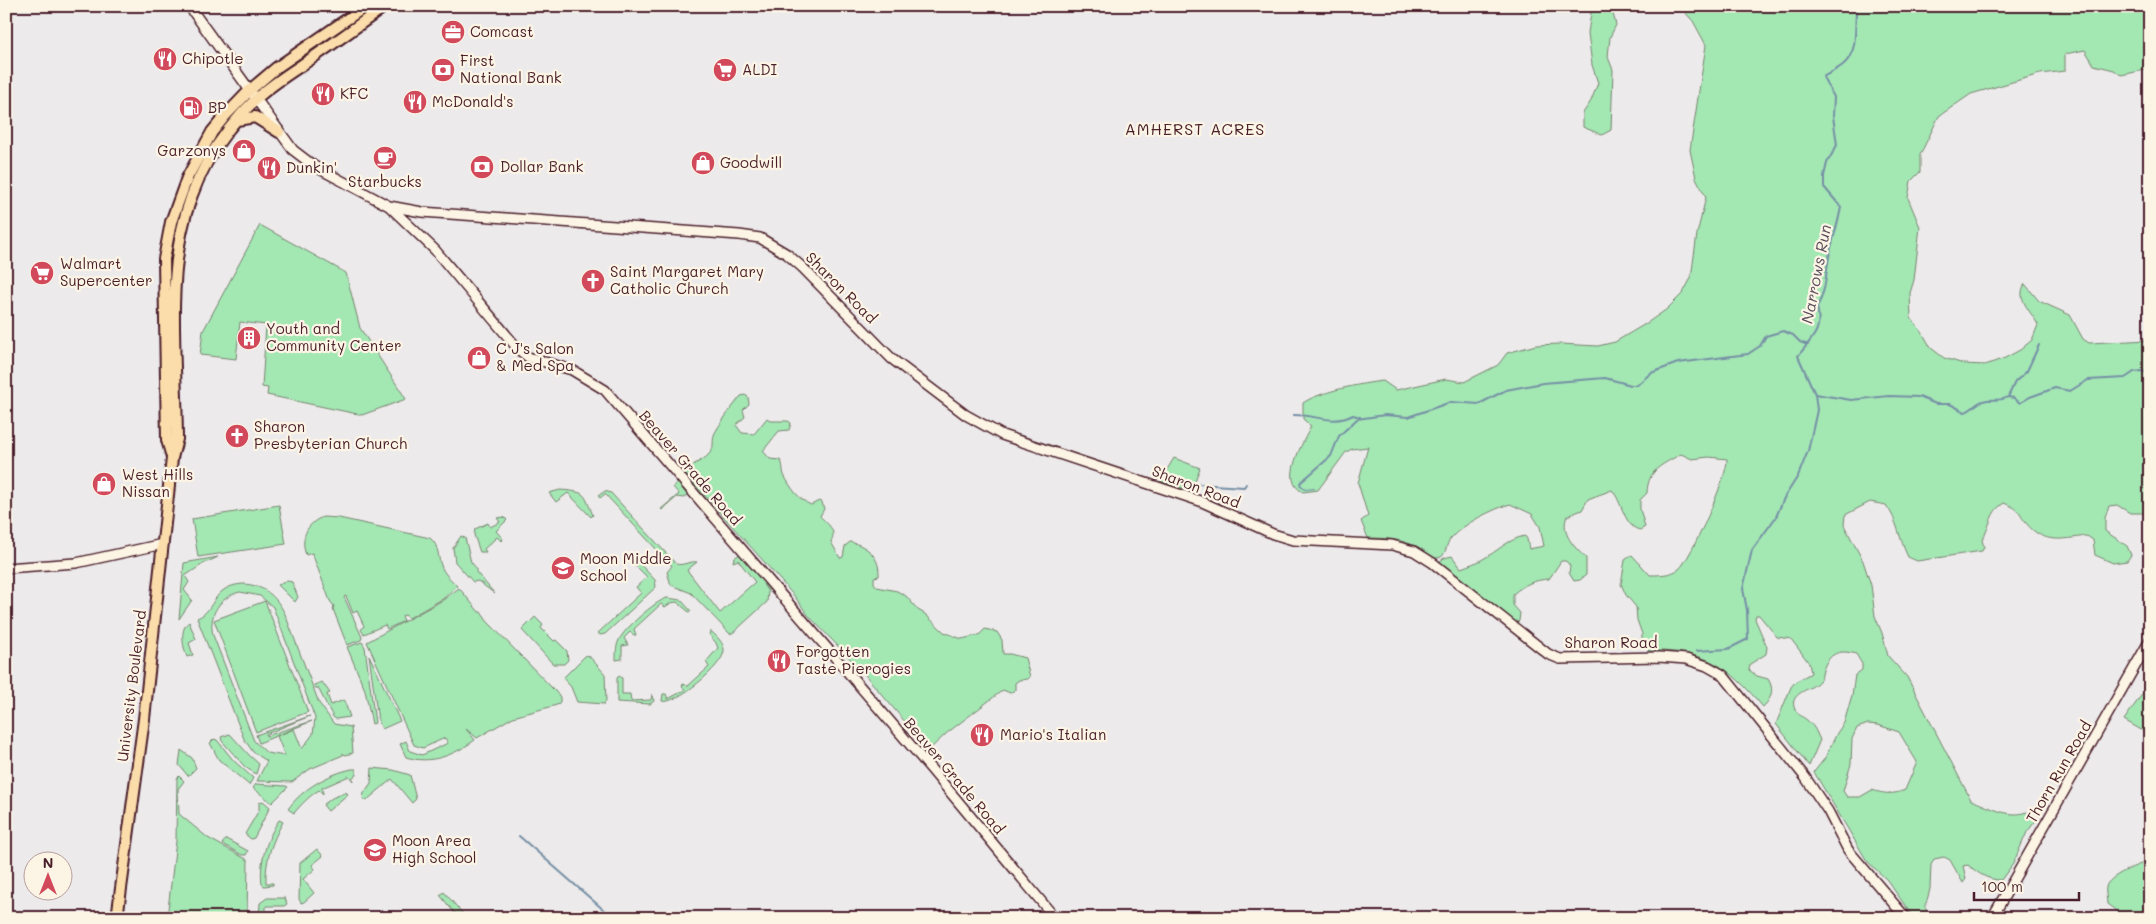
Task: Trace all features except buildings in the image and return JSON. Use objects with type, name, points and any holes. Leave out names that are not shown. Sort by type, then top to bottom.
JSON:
[{"type":"main road","name":"University Boulevard","points":[[117,918],[144,719],[172,458],[177,439],[173,300],[179,238],[187,208],[202,173],[220,140],[253,94],[276,68],[366,6]]},
{"type":"main road","name":"University Boulevard","points":[[172,458],[167,440],[164,283],[168,238],[181,192],[203,146],[225,116],[253,94],[273,84],[385,6]]},
{"type":"main road","points":[[236,120],[255,117],[280,132]]},
{"type":"street","name":"Beaver Grade Road","points":[[189,6],[293,150],[314,166],[389,206],[435,250],[519,350],[528,357],[572,370],[605,390],[1056,918]]},
{"type":"street","name":"Sharon Road","points":[[389,206],[422,212],[734,234],[760,238],[780,249],[803,268],[892,359],[966,415],[1002,435],[1200,501],[1272,534],[1293,540],[1379,543],[1414,550],[1548,654],[1560,659],[1660,657],[1686,659],[1708,666],[1723,675],[1788,756],[1828,811],[1848,850],[1906,918]]},
{"type":"street","points":[[6,568],[82,562],[163,544]]},
{"type":"street","name":"Thorn Run Road","points":[[1992,918],[2150,640]]},
{"type":"green space","points":[[1592,6],[1611,6],[1616,25],[1610,37],[1608,57],[1613,70],[1611,130],[1602,135],[1583,127],[1583,113],[1591,101],[1598,83],[1592,65],[1588,33]]},
{"type":"green space","points":[[1679,6],[2132,6],[2138,10],[2150,11],[2150,69],[2121,75],[2114,70],[2094,65],[2085,50],[2065,54],[2065,71],[2040,74],[1971,94],[1939,116],[1920,155],[1920,172],[1911,181],[1908,198],[1920,227],[1914,280],[1910,293],[1911,318],[1931,348],[1944,358],[1964,364],[1985,365],[2005,358],[2020,350],[2032,340],[2038,325],[2023,300],[2022,290],[2025,284],[2039,301],[2070,315],[2083,339],[2089,343],[2150,340],[2150,510],[2146,513],[2130,513],[2117,505],[2109,506],[2105,518],[2105,531],[2127,546],[2131,555],[2127,561],[2113,563],[2095,555],[2093,540],[2087,536],[2054,539],[2040,535],[2026,523],[2016,509],[2004,503],[1993,515],[1982,540],[1984,547],[1982,551],[1917,561],[1908,557],[1893,517],[1886,505],[1870,502],[1845,515],[1844,525],[1863,561],[1871,585],[1875,616],[1888,656],[1907,677],[1971,800],[2006,813],[2020,814],[2026,812],[2038,818],[2027,832],[2013,864],[2001,880],[1987,877],[1968,865],[1963,866],[1966,879],[1963,883],[1950,860],[1944,857],[1934,859],[1931,865],[1930,889],[1925,908],[1932,918],[1914,918],[1887,880],[1867,861],[1814,772],[1825,758],[1844,723],[1852,695],[1855,675],[1862,670],[1862,664],[1856,654],[1840,652],[1832,656],[1825,664],[1819,681],[1795,698],[1795,710],[1812,725],[1820,740],[1809,766],[1776,724],[1791,687],[1795,682],[1811,673],[1809,663],[1791,639],[1777,637],[1759,615],[1756,615],[1755,619],[1767,647],[1766,654],[1750,664],[1749,670],[1757,676],[1768,679],[1770,683],[1772,691],[1763,707],[1738,680],[1714,663],[1686,653],[1649,651],[1642,643],[1636,607],[1626,595],[1621,584],[1625,560],[1632,555],[1650,575],[1669,574],[1679,569],[1692,550],[1708,516],[1722,481],[1727,459],[1709,457],[1692,459],[1681,454],[1657,469],[1650,478],[1647,493],[1640,500],[1640,509],[1645,527],[1640,530],[1630,524],[1612,490],[1588,499],[1582,510],[1567,516],[1565,522],[1569,539],[1586,558],[1586,575],[1580,580],[1574,581],[1569,573],[1570,566],[1566,561],[1561,561],[1549,579],[1530,583],[1513,594],[1513,605],[1520,613],[1519,621],[1516,623],[1439,562],[1444,558],[1452,556],[1461,568],[1481,560],[1508,542],[1525,536],[1529,549],[1544,546],[1540,527],[1532,514],[1510,504],[1495,509],[1470,522],[1456,533],[1449,541],[1443,556],[1434,558],[1405,542],[1368,538],[1361,521],[1368,516],[1358,483],[1368,447],[1352,449],[1346,452],[1318,490],[1303,492],[1296,487],[1293,479],[1295,461],[1311,426],[1303,419],[1303,403],[1310,399],[1341,389],[1383,381],[1396,390],[1446,379],[1464,382],[1498,365],[1507,353],[1536,345],[1598,346],[1615,342],[1667,309],[1683,293],[1691,278],[1697,234],[1706,197],[1696,178],[1690,150],[1706,45],[1693,21]],"holes":[[[1868,724],[1878,725],[1899,732],[1917,762],[1905,790],[1896,793],[1872,790],[1860,797],[1847,797],[1843,791],[1851,764],[1852,739],[1857,728]]]},
{"type":"green space","points":[[260,225],[346,273],[360,328],[406,399],[362,415],[267,395],[268,388],[262,387],[266,325],[240,322],[236,359],[200,355],[203,331]]},
{"type":"green space","points":[[745,395],[748,397],[749,404],[743,410],[745,417],[736,425],[742,433],[754,434],[767,418],[771,421],[788,421],[791,423],[789,430],[779,431],[763,451],[770,459],[780,460],[786,480],[795,493],[803,500],[811,505],[819,501],[822,502],[824,509],[820,516],[832,530],[833,538],[831,542],[840,558],[843,557],[845,546],[850,542],[862,546],[872,553],[877,563],[879,576],[874,577],[874,583],[877,587],[897,591],[906,596],[918,610],[944,632],[962,639],[979,635],[985,629],[997,632],[1002,640],[1003,654],[1025,658],[1030,677],[1015,683],[1015,690],[1010,693],[1003,690],[947,733],[932,747],[924,744],[860,669],[808,615],[795,597],[685,474],[690,467],[711,452],[714,435],[741,396]]},
{"type":"green space","points":[[1174,458],[1200,468],[1191,491],[1160,481]]},
{"type":"green space","points":[[678,483],[687,495],[683,498],[677,497],[662,510],[679,494],[673,487]]},
{"type":"green space","points":[[560,490],[583,495],[593,515],[591,517],[568,493],[556,502],[549,493]]},
{"type":"green space","points":[[605,491],[611,493],[676,564],[697,562],[687,570],[720,613],[755,582],[738,560],[733,562],[734,558],[740,554],[770,589],[769,591],[763,584],[768,592],[767,602],[730,634],[691,593],[671,585],[667,572],[672,566],[605,494],[600,498],[598,496]]},
{"type":"green space","points":[[279,505],[286,544],[198,557],[192,519]]},
{"type":"green space","points":[[323,517],[339,518],[430,538],[438,552],[440,564],[457,586],[444,598],[409,618],[405,615],[402,616],[404,621],[387,629],[385,625],[364,634],[361,630],[364,626],[357,611],[353,613],[346,596],[344,597],[362,637],[361,640],[347,645],[333,609],[334,606],[330,601],[312,553],[306,555],[304,549],[306,532],[312,523]]},
{"type":"green space","points":[[504,517],[507,520],[496,531],[503,539],[501,541],[497,537],[484,549],[486,552],[480,552],[474,535],[475,529],[488,523],[490,527],[500,522],[497,518]]},
{"type":"green space","points":[[461,536],[465,538],[471,562],[476,568],[476,572],[495,594],[478,581],[473,582],[455,562],[453,548]]},
{"type":"green space","points":[[218,557],[185,576],[189,582],[184,590],[192,600],[179,619],[184,563]]},
{"type":"green space","points":[[636,560],[655,580],[656,587],[605,634],[600,635],[598,633],[641,593],[636,587],[647,577],[632,562]]},
{"type":"green space","points":[[287,581],[292,582],[298,597],[295,602],[278,585]]},
{"type":"green space","points":[[243,584],[263,589],[278,602],[285,614],[319,703],[334,724],[351,727],[353,753],[345,755],[343,753],[343,755],[310,769],[292,782],[257,781],[267,761],[253,752],[244,739],[197,618],[208,610],[219,594],[233,586]],"holes":[[[240,592],[260,596],[273,607],[315,718],[313,734],[302,749],[294,729],[277,736],[285,756],[267,753],[254,741],[213,635],[212,620],[221,602]]]},
{"type":"green space","points":[[459,588],[487,621],[555,691],[560,697],[560,702],[557,705],[513,717],[477,738],[466,729],[475,740],[451,754],[424,760],[406,757],[400,744],[406,741],[410,751],[422,755],[448,743],[445,738],[423,748],[414,745],[367,642],[443,600]]},
{"type":"green space","points":[[667,598],[681,600],[691,611],[689,612],[677,602],[665,607],[661,604],[634,629],[636,635],[630,632],[624,638],[628,645],[622,646],[622,659],[616,660],[617,645],[622,635],[648,610]]},
{"type":"green space","points":[[265,601],[308,712],[256,732],[214,620]]},
{"type":"green space","points":[[535,617],[543,625],[541,628],[567,651],[568,660],[564,664],[553,664],[522,630]]},
{"type":"green space","points":[[189,622],[196,639],[189,643],[193,655],[187,657],[183,643],[183,634]]},
{"type":"green space","points":[[710,632],[718,638],[724,647],[722,657],[698,683],[677,697],[668,701],[662,701],[663,694],[666,694],[668,699],[685,690],[682,686],[683,684],[688,686],[709,667],[706,662],[718,648],[709,634]]},
{"type":"green space","points":[[362,642],[365,647],[375,723],[372,724],[365,690],[347,647]]},
{"type":"green space","points":[[369,655],[400,721],[382,729],[378,720]]},
{"type":"green space","points":[[588,655],[605,674],[606,701],[604,704],[577,702],[571,687],[563,678]]},
{"type":"green space","points":[[619,676],[622,678],[622,694],[630,694],[631,701],[651,700],[652,694],[654,701],[650,704],[617,702],[617,678]]},
{"type":"green space","points":[[322,682],[330,693],[327,694],[331,705],[344,700],[350,717],[336,719],[333,717],[318,688],[315,688],[314,685]]},
{"type":"green space","points":[[2150,683],[2150,735],[2124,720]]},
{"type":"green space","points":[[310,716],[266,734],[266,736],[312,721],[259,743],[256,735]]},
{"type":"green space","points":[[230,734],[259,764],[256,774],[245,767],[222,741],[221,737]]},
{"type":"green space","points":[[214,739],[253,778],[249,785],[219,760],[210,743]]},
{"type":"green space","points":[[181,750],[192,758],[196,768],[188,776],[179,765]]},
{"type":"green space","points":[[372,768],[393,770],[410,775],[416,799],[412,803],[392,779],[366,801],[363,799],[364,793],[371,783]]},
{"type":"green space","points":[[356,769],[356,775],[352,778],[353,781],[349,776],[322,788],[323,794],[319,790],[308,798],[294,813],[288,809],[316,783]]},
{"type":"green space","points":[[179,776],[184,781],[178,789],[179,814],[208,838],[248,860],[247,918],[167,918],[176,841],[177,778]]},
{"type":"green space","points":[[256,784],[288,787],[272,803],[253,788]]},
{"type":"green space","points":[[346,792],[348,794],[328,811],[323,805],[332,798]]},
{"type":"green space","points":[[263,801],[270,807],[254,838],[251,839],[245,834],[259,810],[259,803]]},
{"type":"green space","points":[[279,820],[283,822],[273,844],[267,867],[266,883],[273,883],[273,885],[264,886],[261,876],[263,859],[271,834]]},
{"type":"green space","points":[[226,839],[248,851],[246,855],[242,855],[222,844]]},
{"type":"green space","points":[[317,849],[323,856],[312,865],[315,869],[303,879],[314,893],[301,903],[299,899],[300,863]]},
{"type":"green space","points":[[2150,861],[2150,918],[2126,918],[2107,904],[2106,887],[2118,875]]},
{"type":"green space","points":[[444,892],[464,915],[460,918],[440,895]]},
{"type":"green space","points":[[267,898],[285,898],[287,904],[284,906],[266,906],[266,918],[259,918],[260,903]]},
{"type":"waterway","name":"Narrows Run","points":[[1696,651],[1728,649],[1748,639],[1747,610],[1743,589],[1752,550],[1776,517],[1784,498],[1798,476],[1808,451],[1817,410],[1815,394],[1798,356],[1812,339],[1819,322],[1817,307],[1824,288],[1830,251],[1841,207],[1824,187],[1827,163],[1837,145],[1833,116],[1834,97],[1823,77],[1844,64],[1849,58],[1854,44],[1857,6]]},
{"type":"waterway","points":[[1314,488],[1305,489],[1300,483],[1331,456],[1339,436],[1357,419],[1385,415],[1408,417],[1451,402],[1479,404],[1506,390],[1543,383],[1605,378],[1637,385],[1651,373],[1678,363],[1748,354],[1760,346],[1766,336],[1783,331],[1808,345]]},
{"type":"waterway","points":[[1815,394],[1851,400],[1889,396],[1919,397],[1936,404],[1950,404],[1965,412],[1983,401],[2008,397],[2015,382],[2027,371],[2039,345]]},
{"type":"waterway","points":[[2008,397],[2014,398],[2020,403],[2030,397],[2055,388],[2070,391],[2088,380],[2125,378],[2134,372],[2142,371],[2150,373]]},
{"type":"waterway","points":[[1293,415],[1331,420],[1338,420],[1353,415],[1360,417]]},
{"type":"waterway","points":[[1197,484],[1244,487],[1246,484]]},
{"type":"waterway","points":[[519,836],[613,918]]},
{"type":"place","name":"Comcast","points":[[453,32]]},
{"type":"place","name":"Chipotle","points":[[165,59]]},
{"type":"place","name":"First National Bank","points":[[443,70]]},
{"type":"place","name":"ALDI","points":[[725,70]]},
{"type":"place","name":"KFC","points":[[323,94]]},
{"type":"place","name":"McDonald's","points":[[415,102]]},
{"type":"place","name":"BP","points":[[191,108]]},
{"type":"place","name":"Garzonys","points":[[244,151]]},
{"type":"place","name":"Starbucks","points":[[385,158]]},
{"type":"place","name":"Goodwill","points":[[703,163]]},
{"type":"place","name":"Dollar Bank","points":[[482,167]]},
{"type":"place","name":"Dunkin'","points":[[269,168]]},
{"type":"place","name":"Walmart Supercenter","points":[[42,273]]},
{"type":"place","name":"Saint Margaret Mary Catholic Church","points":[[593,281]]},
{"type":"place","name":"Youth and Community Center","points":[[249,338]]},
{"type":"place","name":"C J's Salon & Med Spa","points":[[479,358]]},
{"type":"place","name":"Sharon Presbyterian Church","points":[[237,436]]},
{"type":"place","name":"West Hills Nissan","points":[[104,484]]},
{"type":"place","name":"Moon Middle School","points":[[563,568]]},
{"type":"place","name":"Forgotten Taste Pierogies","points":[[779,661]]},
{"type":"place","name":"Mario's Italian","points":[[982,735]]},
{"type":"place","name":"Moon Area High School","points":[[375,850]]},
{"type":"district","name":"AMHERST ACRES","points":[[1195,129]]}]
